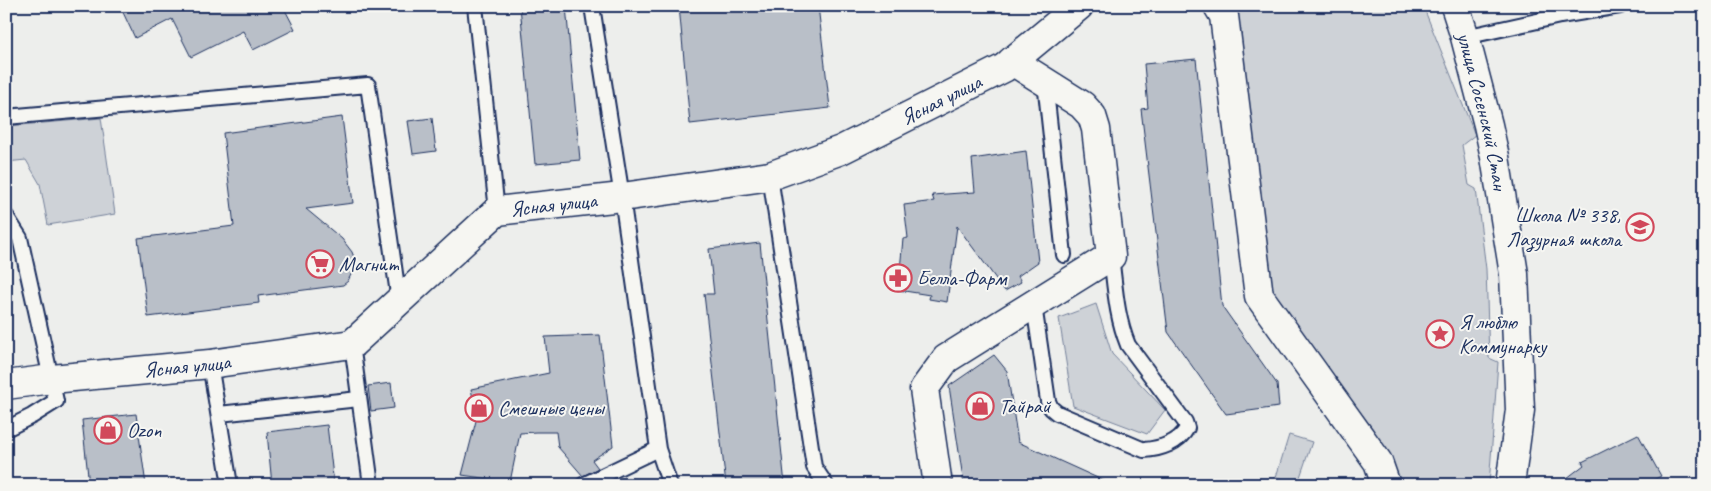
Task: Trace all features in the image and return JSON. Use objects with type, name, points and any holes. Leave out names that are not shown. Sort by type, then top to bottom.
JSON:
[{"type":"street","name":"Ясная улица","points":[[6,385],[210,364],[352,344],[498,211],[622,198],[770,176],[841,150],[1004,68],[1079,6]]},
{"type":"street","points":[[1218,6],[1224,16],[1260,296],[1378,462],[1386,485]]},
{"type":"street","name":"улица Сосенский Стан","points":[[1455,6],[1465,37],[1495,157],[1514,274],[1520,410],[1510,485]]},
{"type":"street","points":[[938,485],[924,389],[946,359],[1111,256],[1096,129],[1092,116],[1082,105],[1012,60]]},
{"type":"lane","points":[[475,6],[498,211]]},
{"type":"lane","points":[[592,6],[658,449],[670,485]]},
{"type":"lane","points":[[1465,37],[1560,16],[1620,6]]},
{"type":"lane","points":[[1044,81],[1064,255]]},
{"type":"lane","points":[[6,117],[368,85],[399,302]]},
{"type":"lane","points":[[770,176],[814,467],[826,485]]},
{"type":"lane","points":[[6,216],[20,238],[56,401],[6,429]]},
{"type":"lane","points":[[1034,304],[1048,401],[1057,413],[1144,450],[1154,449],[1178,440],[1187,428],[1185,422],[1128,345],[1122,332],[1118,318],[1111,256]]},
{"type":"lane","points":[[352,344],[371,485]]},
{"type":"lane","points":[[210,364],[230,485]]},
{"type":"lane","points":[[219,414],[359,398]]},
{"type":"lane","points":[[583,485],[658,449]]},
{"type":"shaded area","points":[[1231,6],[1423,6],[1475,135],[1462,145],[1469,185],[1476,189],[1486,269],[1489,358],[1498,362],[1489,485],[1399,485],[1373,429],[1263,281],[1239,21]]},
{"type":"shaded area","points":[[101,118],[115,214],[48,225],[40,184],[26,160],[6,162],[6,134],[9,126]]},
{"type":"shaded area","points":[[1096,304],[1112,354],[1165,410],[1147,434],[1073,406],[1059,318]]},
{"type":"shaded area","points":[[1289,435],[1312,442],[1298,483],[1276,477]]},
{"type":"building","points":[[120,6],[283,6],[295,29],[253,50],[243,31],[191,57],[172,19],[135,38]]},
{"type":"building","points":[[520,6],[566,6],[580,160],[535,164]]},
{"type":"building","points":[[679,6],[818,6],[830,108],[690,124]]},
{"type":"building","points":[[1196,59],[1222,306],[1277,384],[1279,407],[1226,414],[1168,332],[1141,109],[1148,108],[1144,64]]},
{"type":"building","points":[[342,117],[353,203],[306,209],[342,239],[352,252],[355,260],[354,268],[348,281],[343,285],[258,296],[259,303],[148,317],[138,238],[234,226],[223,133]]},
{"type":"building","points":[[432,118],[436,151],[413,154],[408,121]]},
{"type":"building","points":[[1026,151],[1038,262],[1018,276],[1021,282],[1005,291],[957,226],[947,302],[929,299],[930,295],[898,290],[903,239],[908,238],[904,205],[934,201],[932,195],[975,192],[972,159]]},
{"type":"building","points":[[760,243],[785,485],[726,485],[704,294],[714,294],[709,249]]},
{"type":"building","points":[[600,335],[613,446],[592,460],[598,468],[583,476],[558,447],[556,432],[536,432],[520,433],[510,482],[462,475],[477,417],[471,389],[549,373],[545,337]]},
{"type":"building","points":[[994,355],[1007,371],[1018,442],[1113,485],[964,485],[949,386]]},
{"type":"building","points":[[391,383],[394,408],[371,411],[368,386]]},
{"type":"building","points":[[136,414],[146,485],[89,485],[82,420]]},
{"type":"building","points":[[327,425],[334,485],[272,485],[267,432]]},
{"type":"building","points":[[1638,434],[1661,476],[1644,485],[1558,485],[1584,465],[1582,462]]},
{"type":"place","name":"Школа № 338, Лазурная школа","points":[[1640,227]]},
{"type":"place","name":"Магнит","points":[[320,264]]},
{"type":"place","name":"Белла-Фарм","points":[[898,278]]},
{"type":"place","name":"Я люблю Коммунарку","points":[[1440,334]]},
{"type":"place","name":"Тайрай","points":[[980,406]]},
{"type":"place","name":"Смешные цены","points":[[479,408]]},
{"type":"place","name":"Ozon","points":[[108,430]]}]
